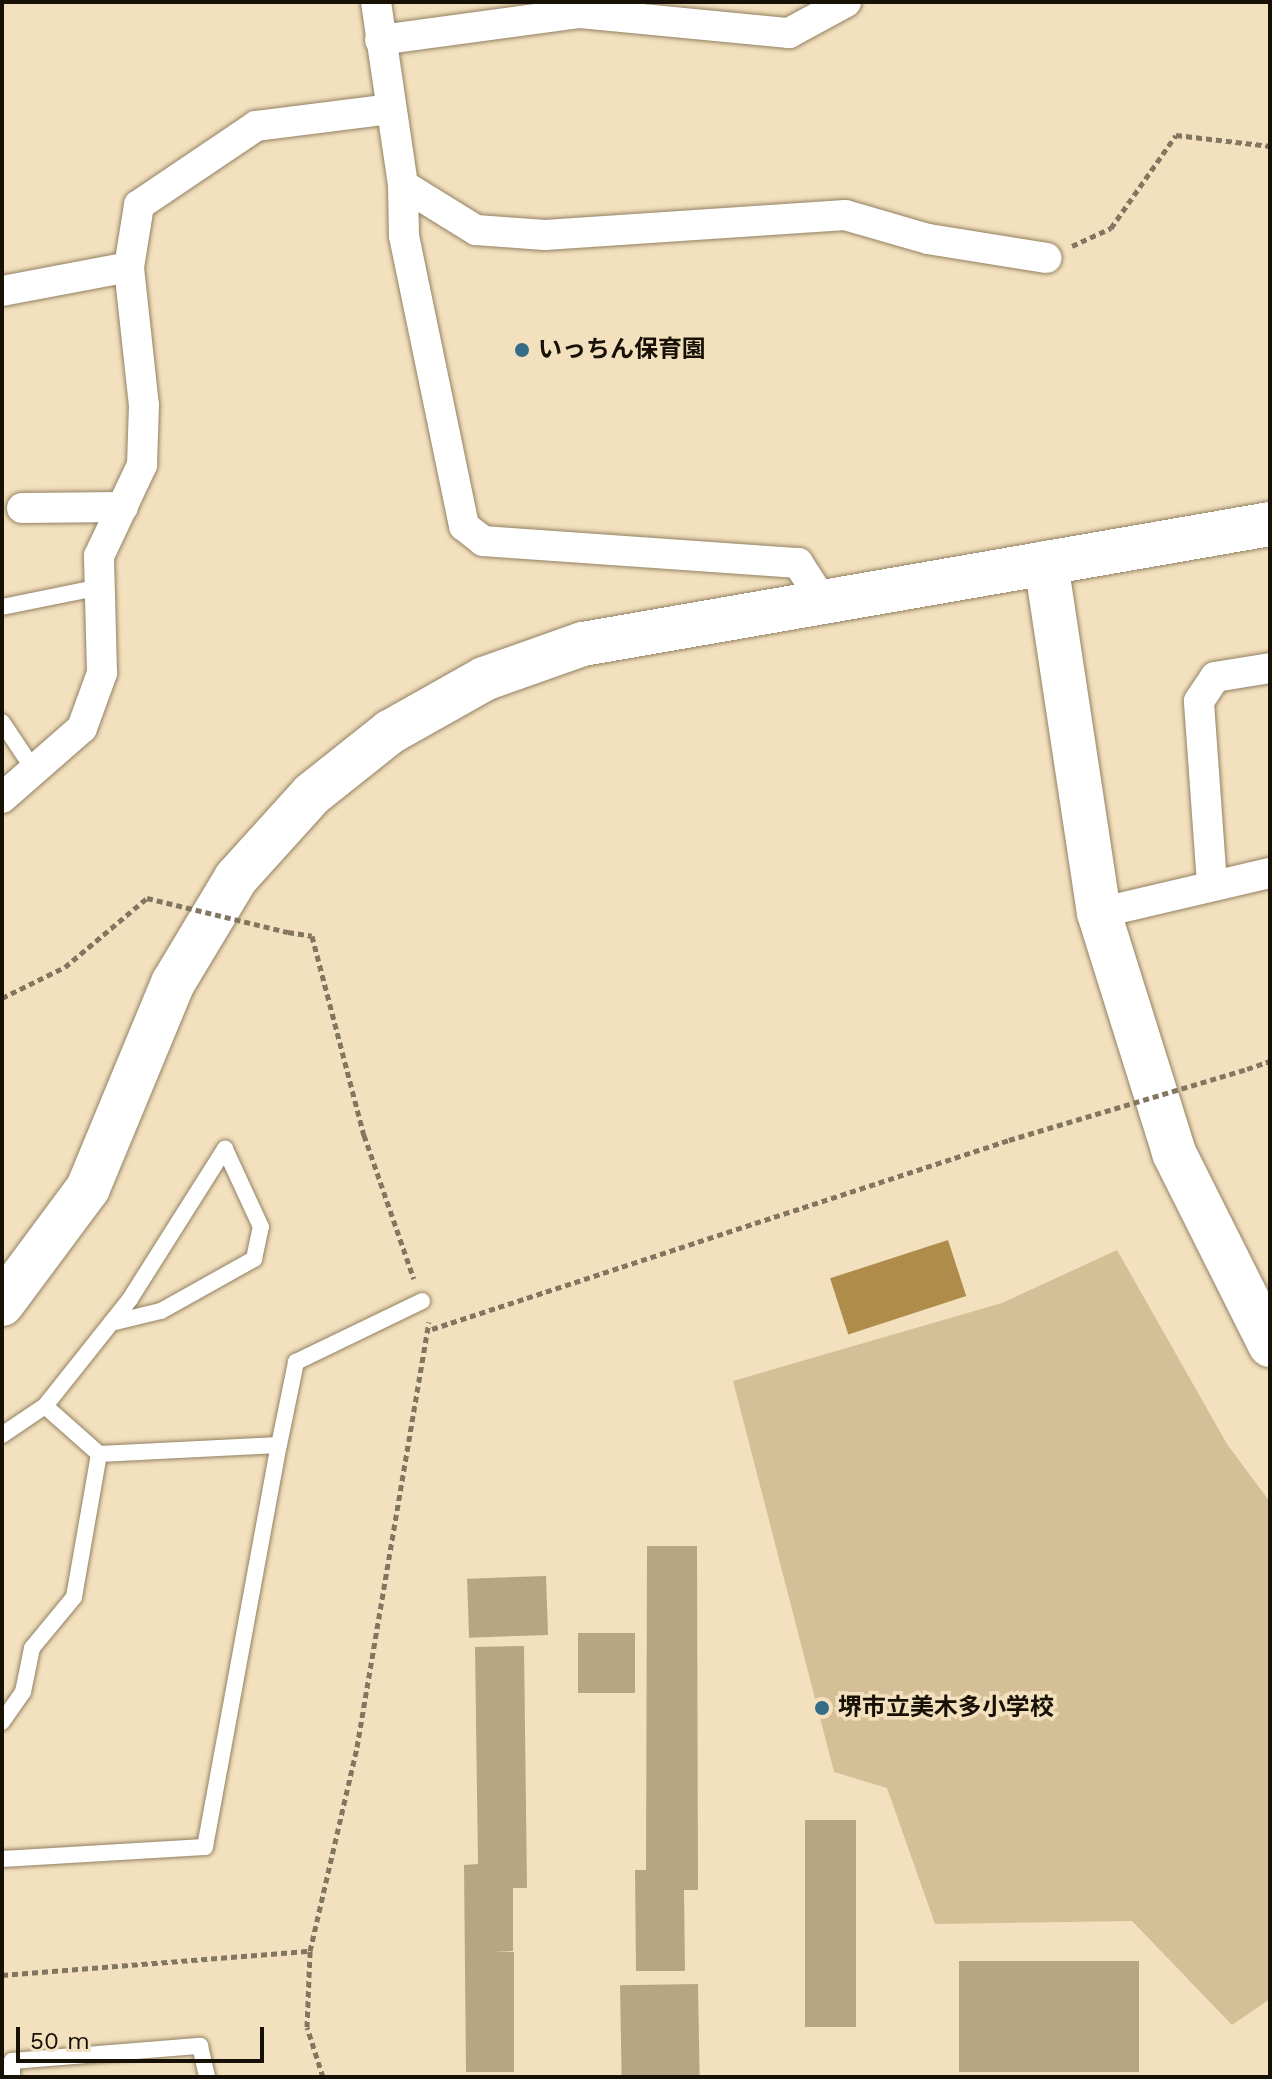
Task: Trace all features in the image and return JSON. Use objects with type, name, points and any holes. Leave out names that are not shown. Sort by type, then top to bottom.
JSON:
[{"type":"street","points":[[376,2],[403,185],[404,236],[464,526],[483,541],[798,563],[820,597]]},
{"type":"street","points":[[380,40],[580,13],[789,33],[846,2]]},
{"type":"street","points":[[2,798],[82,728],[102,673],[99,556],[142,465],[144,406],[129,267],[139,205],[256,126],[391,109]]},
{"type":"street","points":[[403,185],[476,230],[545,235],[845,215],[928,239],[1046,258]]},
{"type":"street","points":[[2,291],[129,267]]},
{"type":"street","points":[[22,508],[123,507]]},
{"type":"street","points":[[2,1304],[88,1188],[173,983],[236,878],[312,794],[390,732],[484,679],[583,644],[820,597],[1046,563],[1270,524]]},
{"type":"street","points":[[1046,563],[1099,913],[1174,1153],[1270,1345]]},
{"type":"street","points":[[1212,884],[1199,701],[1215,677],[1270,668]]},
{"type":"street","points":[[1099,913],[1212,884],[1270,873]]},
{"type":"lane","points":[[2,607],[100,587]]},
{"type":"lane","points":[[2,722],[34,770]]},
{"type":"lane","points":[[2,1435],[45,1406],[130,1299],[225,1149],[261,1227],[254,1259],[161,1311],[111,1323]]},
{"type":"lane","points":[[2,1859],[205,1847],[296,1362],[422,1301]]},
{"type":"lane","points":[[45,1406],[99,1454],[279,1445]]},
{"type":"lane","points":[[2,1722],[23,1692],[32,1648],[74,1597],[99,1454]]},
{"type":"lane","points":[[12,2077],[12,2061],[200,2046],[207,2077]]},
{"type":"path","points":[[1046,258],[1111,228],[1176,135],[1270,146]]},
{"type":"path","points":[[2,998],[65,967],[147,898],[312,936],[364,1135],[432,1329],[357,1747],[310,1951],[307,2027],[323,2077]]},
{"type":"path","points":[[432,1329],[1009,1140],[1270,1061]]},
{"type":"path","points":[[2,1975],[310,1951]]},
{"type":"shaded area","points":[[948,1240],[966,1296],[848,1334],[830,1278]]},
{"type":"shaded area","points":[[1117,1250],[1227,1444],[1270,1502],[1270,1999],[1232,2025],[1132,1921],[935,1924],[887,1788],[834,1772],[733,1381],[1002,1303]]},
{"type":"building","points":[[647,1546],[697,1546],[698,1890],[684,1890],[685,1971],[636,1971],[635,1870],[646,1870]]},
{"type":"building","points":[[546,1576],[548,1635],[469,1638],[467,1579]]},
{"type":"building","points":[[578,1633],[635,1633],[635,1693],[578,1693]]},
{"type":"building","points":[[524,1646],[527,1888],[513,1888],[513,1951],[492,1951],[514,1952],[514,2072],[466,2072],[464,1865],[478,1864],[475,1647]]},
{"type":"building","points":[[805,1820],[856,1820],[856,2027],[805,2027]]},
{"type":"building","points":[[959,1961],[1139,1961],[1139,2072],[959,2072]]},
{"type":"building","points":[[698,1984],[700,2077],[622,2077],[620,1985]]},
{"type":"place","name":"いっちん保育園","points":[[522,350]]},
{"type":"place","name":"堺市立美木多小学校","points":[[822,1708]]}]
